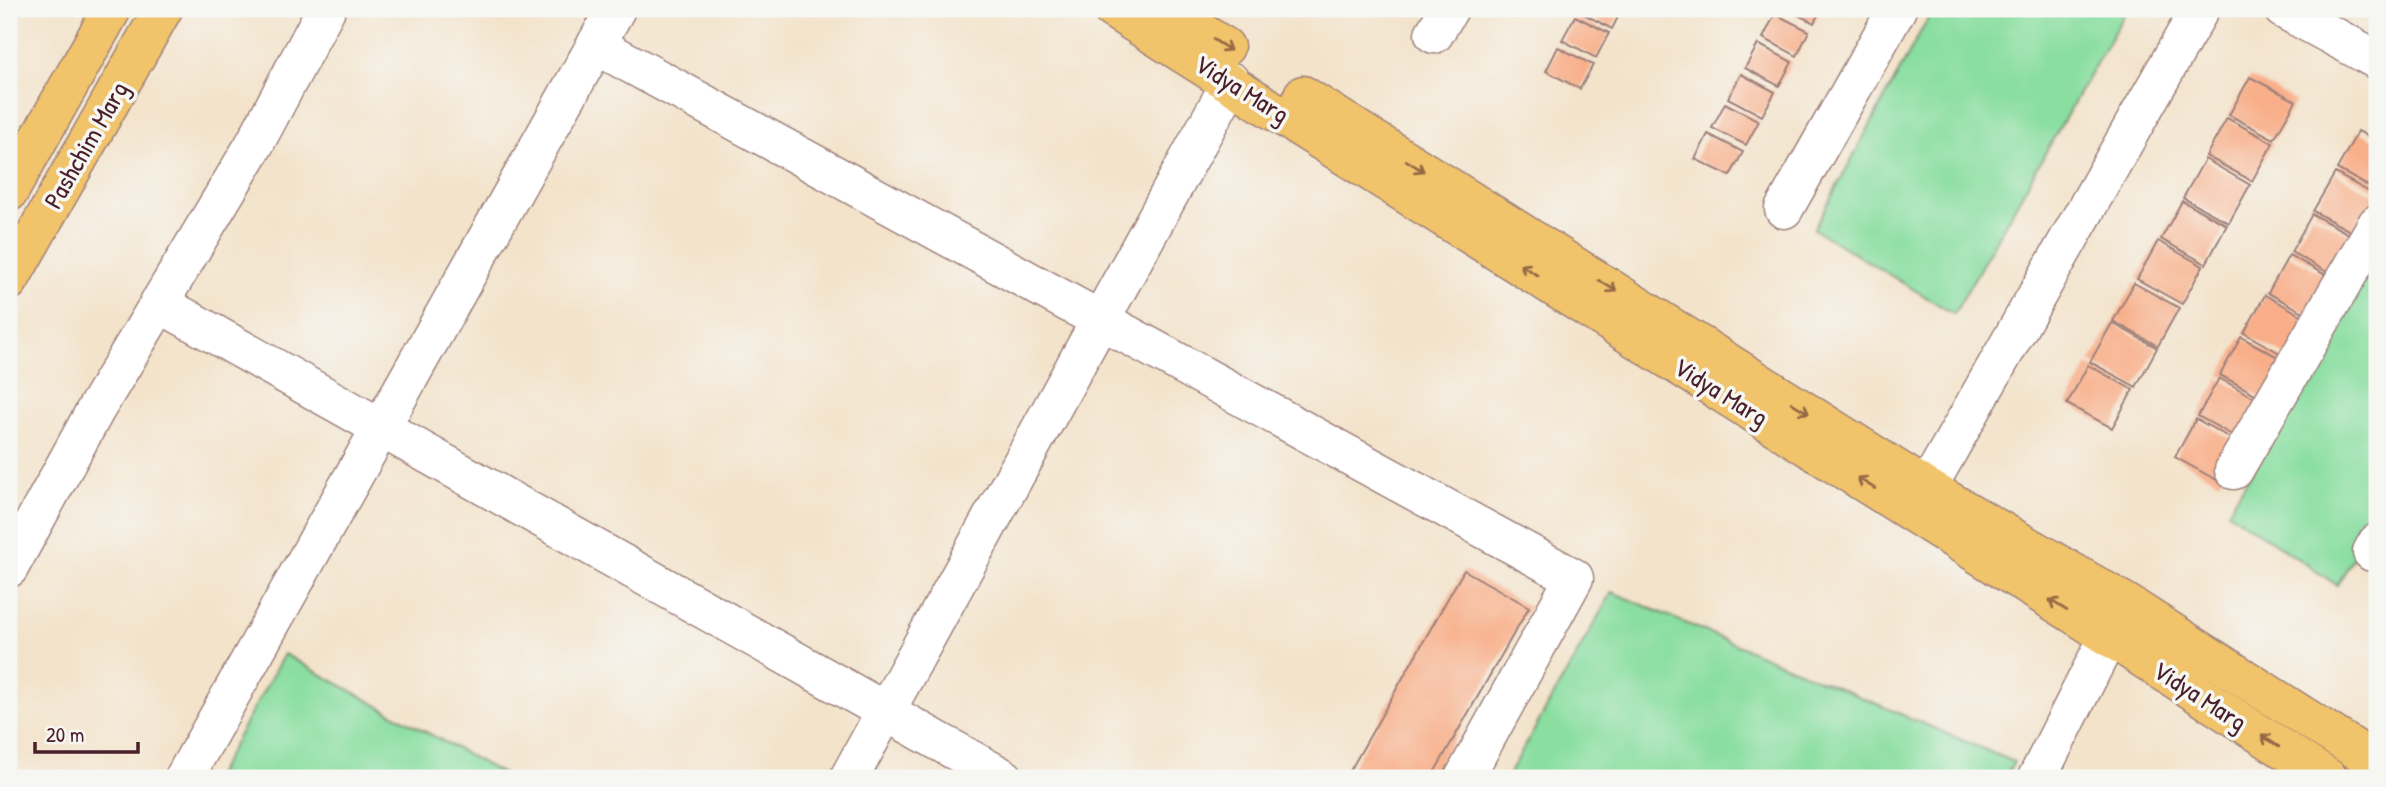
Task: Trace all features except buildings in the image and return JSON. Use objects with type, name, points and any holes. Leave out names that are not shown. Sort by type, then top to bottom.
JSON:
[{"type":"main road","points":[[9,192],[112,9]]},
{"type":"main road","name":"Pashchim Marg","points":[[9,281],[163,9]]},
{"type":"main road","name":"Vidya Marg","points":[[1112,9],[2108,636],[2328,778]]},
{"type":"main road","name":"Vidya Marg","points":[[1164,9],[1927,488],[2126,603],[2377,763]]},
{"type":"street","points":[[9,568],[96,409],[254,145],[326,9]]},
{"type":"street","points":[[184,778],[616,9]]},
{"type":"street","points":[[1784,209],[1897,9]]},
{"type":"street","points":[[1927,488],[2200,9]]},
{"type":"street","points":[[2283,9],[2377,60]]},
{"type":"street","points":[[596,45],[1573,578],[1464,778]]},
{"type":"street","points":[[849,778],[1231,82]]},
{"type":"street","points":[[2234,470],[2377,224]]},
{"type":"street","points":[[159,303],[1004,778]]},
{"type":"street","points":[[2037,778],[2126,603]]},
{"type":"green space","points":[[1933,9],[2127,9],[1954,314],[1814,229]]},
{"type":"green space","points":[[2377,256],[2377,518],[2337,585],[2228,512]]},
{"type":"green space","points":[[1612,592],[2014,762],[2005,778],[1507,778]]},
{"type":"green space","points":[[284,654],[510,778],[215,778]]}]
